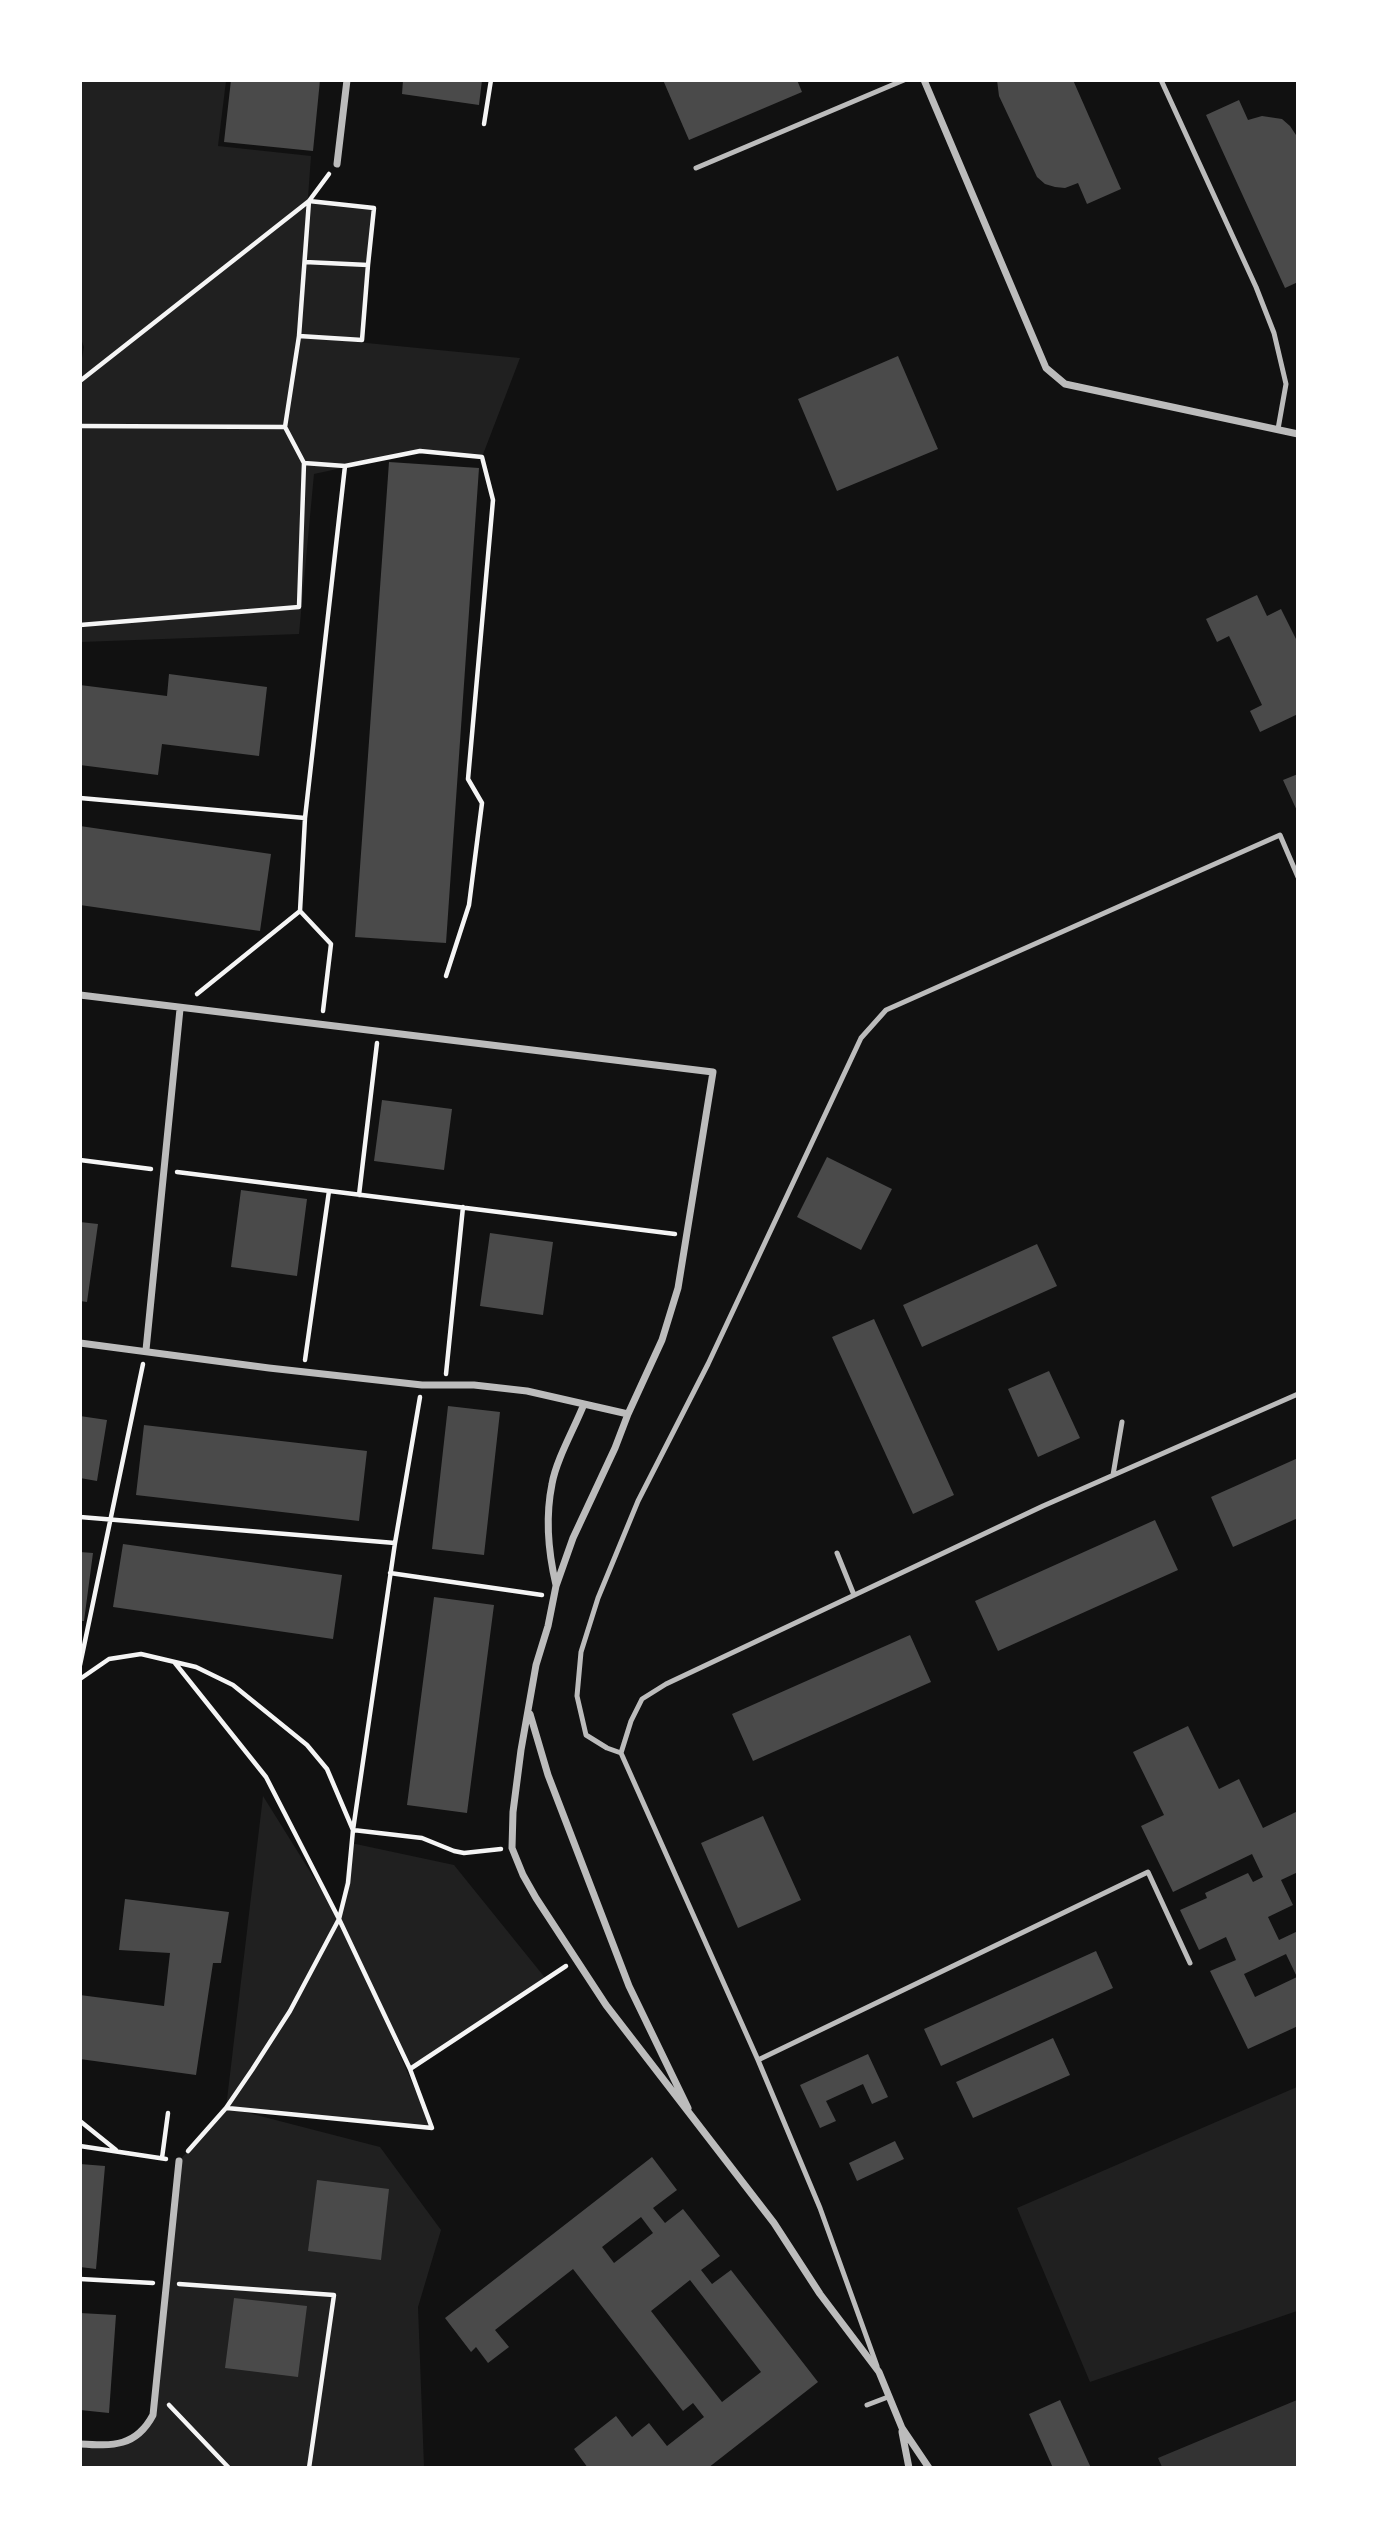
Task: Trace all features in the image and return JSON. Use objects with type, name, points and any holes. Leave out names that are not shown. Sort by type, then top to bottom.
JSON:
[{"type":"street","points":[[337,164],[347,80]]},
{"type":"street","points":[[924,80],[1046,368],[1065,384],[1297,434]]},
{"type":"street","points":[[80,995],[713,1072],[678,1288],[662,1340],[573,1538],[556,1586],[536,1665],[516,1787],[512,1848],[536,1898],[606,2005],[774,2223],[820,2294],[879,2372],[902,2428],[929,2468]]},
{"type":"street","points":[[146,1350],[180,1009]]},
{"type":"street","points":[[80,1343],[422,1385],[474,1385],[527,1391],[628,1414]]},
{"type":"street","points":[[556,1586],[549,1556],[547,1522],[552,1481],[584,1404]]},
{"type":"street","points":[[529,1710],[548,1775],[629,1986],[695,2123]]},
{"type":"street","points":[[80,2444],[121,2444],[136,2437],[153,2415],[179,2161]]},
{"type":"street","points":[[902,2428],[909,2468]]},
{"type":"lane","points":[[696,168],[904,80]]},
{"type":"lane","points":[[1161,80],[1256,287],[1274,333],[1286,384],[1278,429]]},
{"type":"lane","points":[[621,1753],[586,1735],[577,1696],[582,1652],[597,1598],[638,1501],[708,1363],[861,1038],[886,1010],[1280,835],[1297,877]]},
{"type":"lane","points":[[879,2372],[820,2208],[758,2060],[621,1753],[631,1721],[642,1699],[666,1684],[1113,1475],[1297,1394]]},
{"type":"lane","points":[[1113,1475],[1122,1422]]},
{"type":"lane","points":[[837,1553],[854,1595]]},
{"type":"lane","points":[[758,2060],[1147,1872],[1190,1964]]},
{"type":"lane","points":[[867,2404],[888,2397]]},
{"type":"path","points":[[484,124],[491,80]]},
{"type":"path","points":[[80,382],[309,201],[337,164]]},
{"type":"path","points":[[80,625],[299,607],[304,463],[285,427],[299,336],[309,201]]},
{"type":"path","points":[[299,336],[362,340],[374,208],[309,201]]},
{"type":"path","points":[[305,261],[368,265]]},
{"type":"path","points":[[80,426],[285,427]]},
{"type":"path","points":[[304,463],[345,466],[420,451],[482,457],[493,500],[468,779],[482,803],[469,905],[446,976]]},
{"type":"path","points":[[321,1026],[331,944],[300,911],[305,818],[345,466]]},
{"type":"path","points":[[80,798],[305,818]]},
{"type":"path","points":[[180,1009],[300,911]]},
{"type":"path","points":[[359,1195],[378,1033]]},
{"type":"path","points":[[80,1160],[686,1236]]},
{"type":"path","points":[[303,1372],[329,1191]]},
{"type":"path","points":[[444,1385],[463,1208]]},
{"type":"path","points":[[80,1665],[146,1350]]},
{"type":"path","points":[[80,2146],[179,2161],[226,2108],[290,2011],[339,1919],[348,1883],[353,1830],[390,1573],[422,1385]]},
{"type":"path","points":[[80,1517],[395,1543]]},
{"type":"path","points":[[390,1573],[554,1597]]},
{"type":"path","points":[[80,1679],[109,1659],[141,1654],[196,1667],[233,1685],[307,1745],[327,1769],[353,1830]]},
{"type":"path","points":[[174,1662],[265,1777],[339,1919],[410,2068],[432,2127],[226,2108]]},
{"type":"path","points":[[353,1830],[422,1838],[454,1852],[512,1848]]},
{"type":"path","points":[[410,2068],[576,1959]]},
{"type":"path","points":[[162,2158],[168,2113]]},
{"type":"path","points":[[80,2121],[116,2150]]},
{"type":"path","points":[[80,2279],[334,2295],[309,2468]]},
{"type":"path","points":[[155,2390],[229,2468]]},
{"type":"shaded area","points":[[80,81],[226,81],[218,146],[311,156],[297,349],[309,201],[374,208],[362,340],[336,340],[520,358],[482,457],[420,451],[314,474],[299,634],[81,642],[80,369],[84,347],[80,336]]},
{"type":"shaded area","points":[[263,1796],[339,1918],[351,1843],[454,1865],[546,1979],[410,2069],[358,1960],[432,2128],[233,2109],[380,2147],[441,2230],[418,2307],[424,2467],[81,2468],[81,2444],[105,2445],[136,2437],[153,2415],[179,2161],[226,2108]]},
{"type":"shaded area","points":[[1297,2087],[1297,2311],[1090,2382],[1017,2208]]},
{"type":"shaded area","points":[[1297,2400],[1297,2467],[1162,2467],[1158,2458]]},
{"type":"building","points":[[231,80],[320,80],[313,151],[224,142]]},
{"type":"building","points":[[403,80],[482,80],[479,105],[402,94]]},
{"type":"building","points":[[663,80],[797,80],[802,92],[689,140]]},
{"type":"building","points":[[997,80],[1073,80],[1121,189],[1087,204],[1078,183],[1065,188],[1055,187],[1045,184],[1037,177],[999,96]]},
{"type":"building","points":[[1239,100],[1248,120],[1262,116],[1282,119],[1298,138],[1298,282],[1285,288],[1206,115]]},
{"type":"building","points":[[898,356],[938,449],[837,491],[798,399]]},
{"type":"building","points":[[389,462],[479,468],[446,943],[355,937]]},
{"type":"building","points":[[1257,595],[1267,616],[1281,609],[1298,643],[1298,714],[1260,732],[1250,711],[1262,705],[1229,636],[1217,642],[1206,619]]},
{"type":"building","points":[[169,674],[267,687],[259,756],[162,744],[158,775],[80,765],[80,685],[167,696]]},
{"type":"building","points":[[1298,774],[1298,813],[1283,780]]},
{"type":"building","points":[[80,826],[271,854],[260,931],[80,905]]},
{"type":"building","points":[[382,1100],[452,1109],[444,1170],[374,1161]]},
{"type":"building","points":[[827,1157],[892,1189],[861,1250],[797,1217]]},
{"type":"building","points":[[241,1190],[307,1199],[297,1276],[231,1267]]},
{"type":"building","points":[[80,1222],[98,1224],[87,1302],[80,1301]]},
{"type":"building","points":[[490,1233],[553,1242],[543,1315],[480,1306]]},
{"type":"building","points":[[1037,1244],[1057,1286],[922,1347],[903,1305]]},
{"type":"building","points":[[874,1319],[954,1495],[913,1514],[832,1337]]},
{"type":"building","points":[[1049,1371],[1080,1438],[1038,1457],[1008,1389]]},
{"type":"building","points":[[448,1406],[500,1412],[484,1555],[432,1549]]},
{"type":"building","points":[[80,1416],[107,1420],[97,1481],[80,1478]]},
{"type":"building","points":[[144,1425],[367,1451],[359,1521],[136,1495]]},
{"type":"building","points":[[1298,1458],[1298,1518],[1233,1547],[1211,1497]]},
{"type":"building","points":[[1155,1520],[1178,1570],[998,1651],[975,1601]]},
{"type":"building","points":[[123,1544],[342,1575],[333,1639],[113,1607]]},
{"type":"building","points":[[80,1552],[93,1553],[84,1621],[80,1621]]},
{"type":"building","points":[[434,1597],[494,1605],[467,1813],[407,1805]]},
{"type":"building","points":[[910,1635],[931,1682],[753,1761],[732,1714]]},
{"type":"building","points":[[1188,1726],[1219,1789],[1239,1779],[1263,1828],[1298,1811],[1298,1872],[1281,1880],[1293,1905],[1268,1917],[1279,1940],[1298,1931],[1298,2026],[1248,2049],[1210,1971],[1236,1960],[1226,1937],[1199,1950],[1180,1910],[1207,1898],[1205,1893],[1248,1873],[1253,1882],[1263,1877],[1252,1854],[1173,1892],[1141,1826],[1164,1815],[1133,1752]],"holes":[[[1286,1954],[1297,1977],[1255,1997],[1244,1974]]]},
{"type":"building","points":[[763,1816],[801,1900],[738,1928],[701,1843]]},
{"type":"building","points":[[125,1899],[229,1912],[221,1963],[213,1963],[196,2075],[80,2059],[80,1995],[164,2006],[170,1953],[119,1950]]},
{"type":"building","points":[[1096,1951],[1113,1988],[941,2066],[924,2029]]},
{"type":"building","points":[[1053,2038],[1070,2075],[973,2118],[956,2082]]},
{"type":"building","points":[[868,2054],[888,2097],[872,2104],[863,2084],[826,2101],[836,2121],[820,2128],[800,2085]]},
{"type":"building","points":[[895,2141],[904,2159],[857,2181],[849,2163]]},
{"type":"building","points":[[652,2157],[677,2190],[653,2208],[665,2223],[683,2209],[720,2256],[701,2270],[712,2284],[731,2270],[818,2382],[708,2468],[588,2468],[574,2449],[616,2416],[632,2437],[649,2423],[667,2446],[704,2417],[693,2403],[683,2411],[573,2269],[495,2330],[509,2347],[488,2363],[476,2347],[471,2352],[445,2318]],"holes":[[[641,2217],[653,2233],[614,2263],[602,2247]],[[690,2280],[761,2372],[722,2402],[651,2311]]]},
{"type":"building","points":[[80,2164],[105,2166],[96,2269],[80,2267]]},
{"type":"building","points":[[317,2180],[389,2189],[381,2260],[308,2251]]},
{"type":"building","points":[[234,2298],[307,2306],[298,2377],[225,2368]]},
{"type":"building","points":[[80,2313],[116,2315],[109,2413],[80,2410]]},
{"type":"building","points":[[1060,2400],[1091,2468],[1053,2468],[1029,2414]]}]
